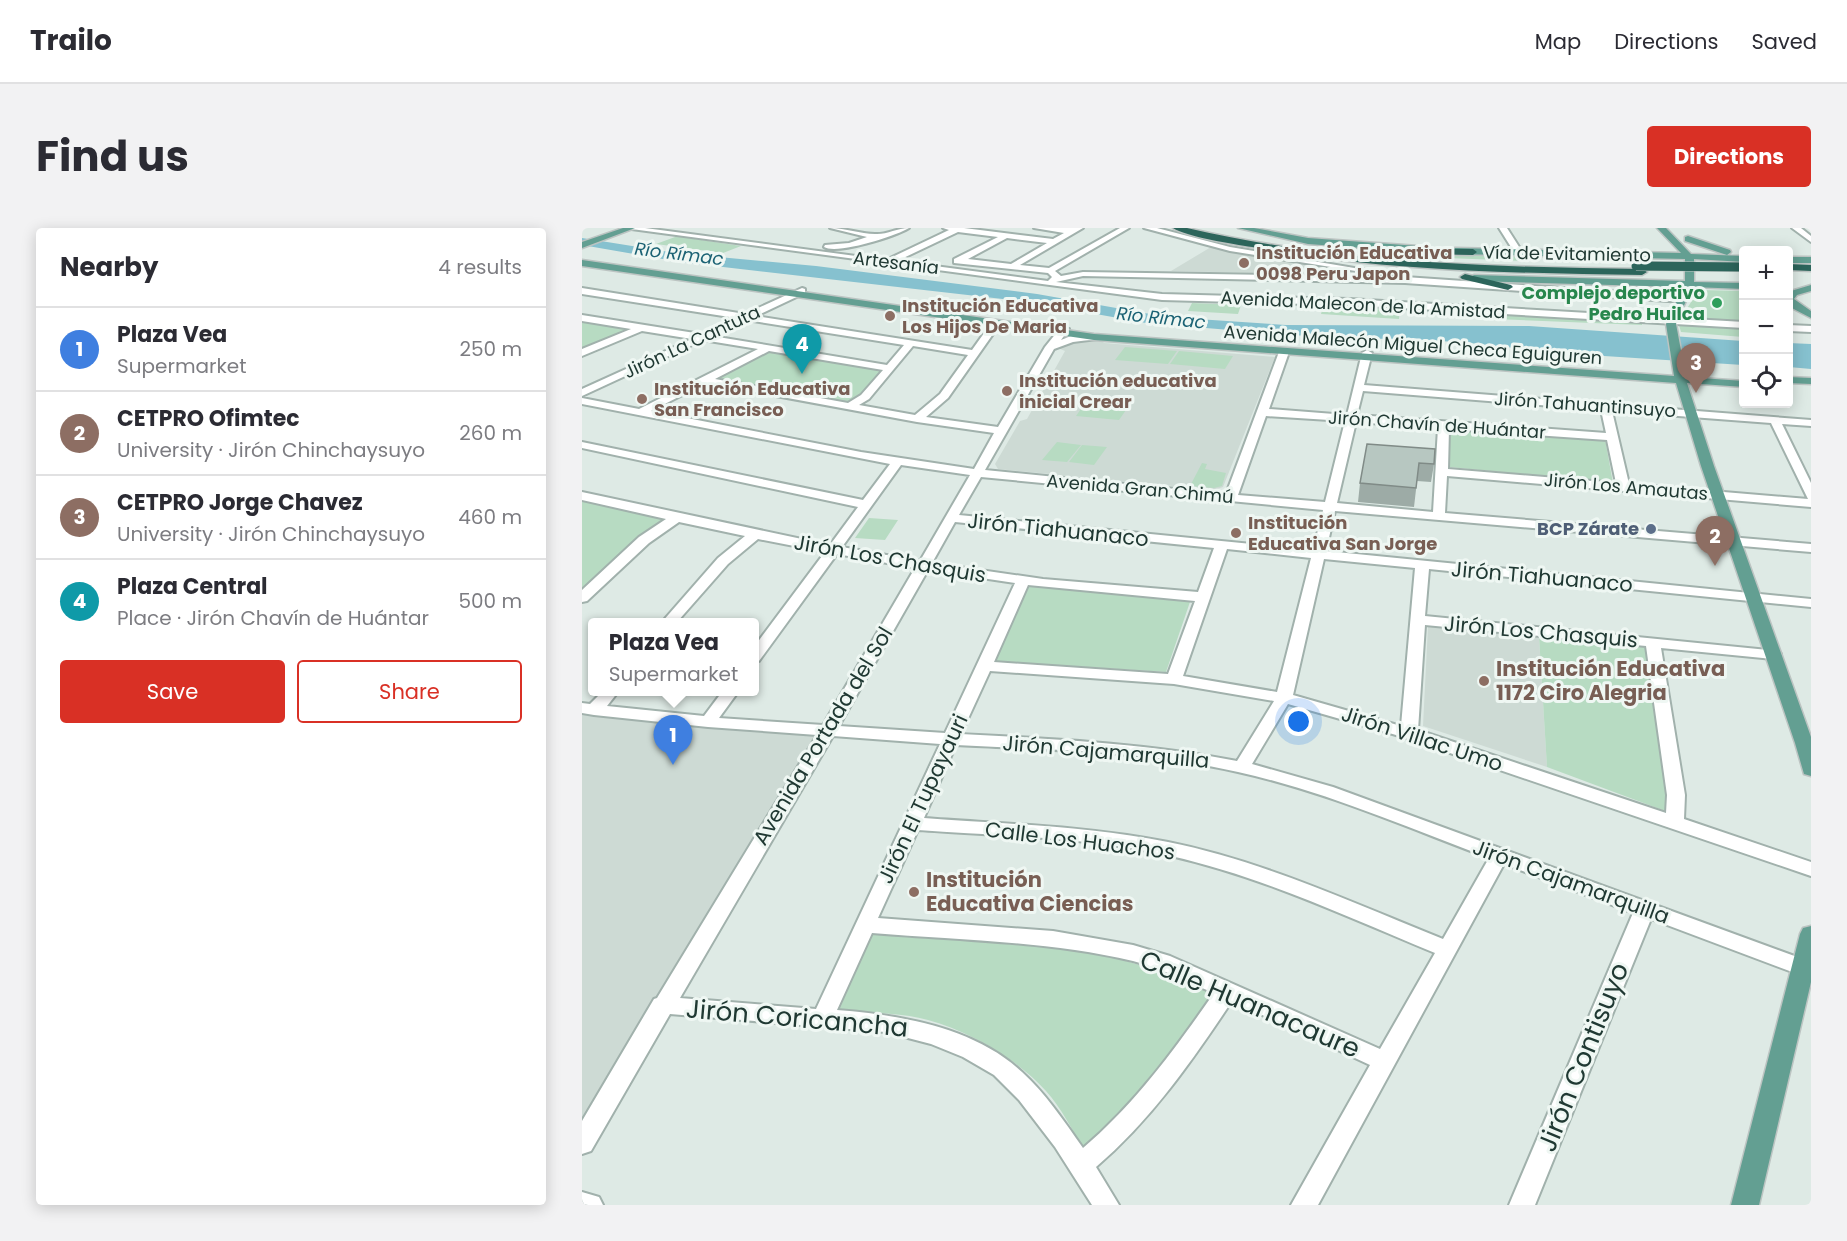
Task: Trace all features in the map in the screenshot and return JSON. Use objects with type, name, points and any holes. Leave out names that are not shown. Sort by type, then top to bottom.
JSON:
[{"type":"highway","name":"Vía de Evitamiento","points":[[1177,228],[1282,251],[1422,267],[1639,269],[1739,267]]},
{"type":"highway","name":"Vía de Evitamiento","points":[[1211,228],[1298,246],[1422,260],[1739,273]]},
{"type":"highway","points":[[1298,246],[1405,252],[1473,252]]},
{"type":"highway","points":[[1282,251],[1339,263],[1474,278],[1508,299]]},
{"type":"main road","points":[[1242,228],[1308,241],[1345,245],[1473,252],[1739,257]]},
{"type":"main road","points":[[582,243],[624,229]]},
{"type":"main road","points":[[1739,256],[1710,248],[1684,236],[1710,258],[1739,276]]},
{"type":"main road","points":[[1618,253],[1663,237],[1689,257]]},
{"type":"main road","points":[[591,252],[619,265]]},
{"type":"main road","points":[[1689,257],[1690,285],[1672,322],[1680,374],[1717,494],[1804,743],[1811,770]]},
{"type":"main road","points":[[1796,267],[1811,260]]},
{"type":"main road","name":"Avenida Malecón Miguel Checa Eguiguren","points":[[582,261],[995,324],[1058,336],[1146,338],[1366,356]]},
{"type":"main road","name":"Avenida Malecón Miguel Checa Eguiguren","points":[[582,261],[798,293],[1058,336],[1284,352],[1680,374],[1739,383]]},
{"type":"main road","points":[[1474,278],[1739,286]]},
{"type":"main road","points":[[1793,286],[1811,287]]},
{"type":"main road","points":[[1789,300],[1791,295],[1811,287]]},
{"type":"main road","points":[[1793,305],[1811,315]]},
{"type":"main road","points":[[1680,374],[1739,377]]},
{"type":"main road","points":[[1793,380],[1811,381]]},
{"type":"main road","points":[[1793,386],[1811,387]]},
{"type":"main road","points":[[1744,1205],[1807,969],[1811,934]]},
{"type":"street","points":[[834,228],[874,236]]},
{"type":"street","points":[[785,249],[850,245],[905,228]]},
{"type":"street","points":[[947,228],[1055,242]]},
{"type":"street","points":[[1038,228],[1075,230]]},
{"type":"street","points":[[1050,271],[1125,228]]},
{"type":"street","points":[[1148,228],[1230,249],[1406,288],[1474,278]]},
{"type":"street","points":[[1503,228],[1519,253]]},
{"type":"street","points":[[1796,228],[1811,240]]},
{"type":"street","name":"Artesanía","points":[[624,229],[1162,297]]},
{"type":"street","points":[[888,262],[958,230]]},
{"type":"street","points":[[994,276],[1075,230]]},
{"type":"street","points":[[894,231],[917,234]]},
{"type":"street","points":[[929,236],[940,237]]},
{"type":"street","points":[[943,269],[1005,236]]},
{"type":"street","points":[[815,253],[825,247]]},
{"type":"street","points":[[906,254],[927,256]]},
{"type":"street","points":[[948,259],[1050,271],[1058,278]]},
{"type":"street","points":[[1045,284],[1058,278],[1083,274],[1253,288],[1300,277],[1346,278],[1457,296],[1559,303],[1608,306],[1683,299]]},
{"type":"street","points":[[1300,277],[1300,300]]},
{"type":"street","points":[[1346,278],[1352,302]]},
{"type":"street","points":[[1352,302],[1361,279]]},
{"type":"street","name":"Avenida Malecon de la Amistad","points":[[1162,297],[1253,288],[1300,300],[1352,302],[1406,288],[1457,296],[1608,306]]},
{"type":"street","points":[[582,291],[974,353]]},
{"type":"street","name":"Jirón La Cantuta","points":[[582,393],[798,293]]},
{"type":"street","points":[[1608,306],[1672,322],[1739,325]]},
{"type":"street","points":[[582,318],[890,368]]},
{"type":"street","points":[[917,419],[944,396],[995,324]]},
{"type":"street","points":[[582,353],[640,327]]},
{"type":"street","points":[[1793,328],[1811,329]]},
{"type":"street","points":[[1058,336],[1071,339],[1094,337]]},
{"type":"street","name":"Avenida Portada del Sol","points":[[582,1143],[662,1005],[828,730],[1058,336]]},
{"type":"street","points":[[849,407],[865,397],[911,343]]},
{"type":"street","points":[[642,412],[768,348]]},
{"type":"street","points":[[1231,498],[1284,352]]},
{"type":"street","points":[[1242,767],[1284,698],[1332,506],[1366,356]]},
{"type":"street","points":[[704,380],[917,419],[1001,431]]},
{"type":"street","name":"Jirón Tahuantinsuyo","points":[[1359,388],[1811,423]]},
{"type":"street","name":"Avenida Gran Chimú","points":[[582,401],[897,462],[978,473],[1231,498],[1811,548]]},
{"type":"street","points":[[1606,407],[1623,486]]},
{"type":"street","name":"Jirón Chavín de Huántar","points":[[1263,412],[1612,437]]},
{"type":"street","points":[[1775,420],[1811,496]]},
{"type":"street","points":[[1439,515],[1444,425]]},
{"type":"street","points":[[582,445],[864,504]]},
{"type":"street","points":[[759,651],[864,504],[897,462]]},
{"type":"street","name":"Jirón Los Amautas","points":[[1441,472],[1811,503]]},
{"type":"street","name":"Jirón Los Chasquis","points":[[582,496],[755,535],[923,566],[1023,581],[1202,597]]},
{"type":"street","points":[[582,598],[644,540],[676,518]]},
{"type":"street","name":"Jirón Tiahuanaco","points":[[951,519],[1811,603]]},
{"type":"street","points":[[672,618],[717,566],[755,535]]},
{"type":"street","points":[[1174,680],[1221,546]]},
{"type":"street","points":[[1409,733],[1422,566]]},
{"type":"street","name":"Jirón El Tupayauri","points":[[823,1017],[1023,581]]},
{"type":"street","name":"Jirón Los Chasquis","points":[[1418,620],[1773,654]]},
{"type":"street","points":[[1653,643],[1676,795],[1675,822]]},
{"type":"street","name":"Jirón Villac Umo","points":[[984,666],[1174,680],[1284,698],[1409,733],[1811,869]]},
{"type":"street","points":[[588,709],[605,696]]},
{"type":"street","points":[[708,722],[727,696]]},
{"type":"street","name":"Jirón Cajamarquilla","points":[[588,709],[708,722],[950,740],[1098,747],[1197,758],[1242,767],[1327,791],[1807,969]]},
{"type":"street","name":"Calle Los Huachos","points":[[912,823],[1135,843],[1179,852],[1265,876],[1447,949]]},
{"type":"street","points":[[1304,1205],[1500,855]]},
{"type":"street","name":"Jirón Contisuyo","points":[[1522,1205],[1644,909]]},
{"type":"street","name":"Calle Huanacaure","points":[[865,925],[1053,939],[1100,946],[1163,963],[1384,1061]]},
{"type":"street","points":[[1080,1165],[1109,1142],[1140,1111],[1228,990]]},
{"type":"street","name":"Jirón Coricancha","points":[[662,1005],[885,1023],[919,1029],[958,1045],[992,1063],[1013,1078],[1059,1134],[1106,1205]]},
{"type":"street","points":[[582,1204],[590,1205]]},
{"type":"shaded area","name":"Institución Educativa 0098 Peru Japon","points":[[1211,247],[1342,269],[1342,275],[1171,271]]},
{"type":"shaded area","points":[[1100,339],[1104,343],[1275,357],[1223,487],[1214,490],[998,469],[995,464],[1020,421],[1027,419],[1065,351],[1058,348],[1074,340]]},
{"type":"shaded area","name":"Institución Educativa 1172 Ciro Alegria","points":[[1428,626],[1539,637],[1547,767],[1423,726]]},
{"type":"shaded area","points":[[582,706],[830,730],[582,1149]]},
{"type":"green space","points":[[675,237],[741,246],[723,253],[656,244]]},
{"type":"green space","points":[[1444,254],[1522,254],[1527,261],[1446,258]]},
{"type":"green space","name":"Complejo deportivo Pedro Huilca","points":[[1699,290],[1739,291],[1739,321],[1695,320],[1682,316]]},
{"type":"green space","points":[[1192,303],[1241,305],[1238,314],[1188,311]]},
{"type":"green space","points":[[1324,304],[1400,308],[1399,319],[1321,314]]},
{"type":"green space","points":[[1470,312],[1642,323],[1642,325],[1470,318]]},
{"type":"green space","points":[[582,320],[631,328],[582,350]]},
{"type":"green space","points":[[1679,325],[1739,328],[1739,337],[1681,332]]},
{"type":"green space","points":[[1125,347],[1177,351],[1168,364],[1115,360]]},
{"type":"green space","points":[[767,351],[881,371],[861,395],[846,404],[714,380],[714,377]]},
{"type":"green space","points":[[1179,351],[1233,356],[1225,369],[1170,364]]},
{"type":"green space","points":[[1083,406],[1126,410],[1119,420],[1076,416]]},
{"type":"green space","points":[[1447,427],[1605,439],[1613,483],[1449,467]]},
{"type":"green space","points":[[1057,442],[1081,445],[1067,462],[1042,460]]},
{"type":"green space","points":[[1082,445],[1107,447],[1094,465],[1069,462]]},
{"type":"green space","points":[[1202,463],[1207,464],[1205,469],[1226,473],[1222,486],[1214,488],[1190,486]]},
{"type":"green space","points":[[582,501],[667,520],[582,592]]},
{"type":"green space","points":[[869,518],[898,520],[885,540],[855,538]]},
{"type":"green space","points":[[1028,583],[1191,599],[1166,672],[992,661]]},
{"type":"green space","points":[[1539,636],[1646,647],[1671,797],[1665,811],[1547,767]]},
{"type":"green space","points":[[870,933],[1051,947],[1109,956],[1153,969],[1214,993],[1167,1061],[1112,1127],[1083,1150],[1066,1119],[1046,1091],[1021,1068],[977,1039],[917,1017],[836,1011]]},
{"type":"water","name":"Río Rímac","points":[[582,238],[676,253],[816,266],[1037,294],[1167,317],[1286,325],[1529,326],[1739,341],[1739,365],[1558,353],[1461,342],[1289,335],[1146,323],[1029,302],[680,262],[582,245]]},
{"type":"water","points":[[1793,343],[1811,344],[1811,369],[1793,367]]},
{"type":"building","points":[[1367,444],[1435,449],[1434,464],[1419,463],[1416,488],[1360,483]]},
{"type":"place","name":"Institución Educativa 0098 Peru Japon","points":[[1244,263]]},
{"type":"place","name":"Complejo deportivo Pedro Huilca","points":[[1717,303]]},
{"type":"place","name":"Institución Educativa Los Hijos De Maria","points":[[890,316]]},
{"type":"place","name":"Plaza Central","points":[[802,374]]},
{"type":"place","name":"Institución educativa inicial Crear","points":[[1007,391]]},
{"type":"place","name":"CETPRO Jorge Chavez","points":[[1696,393]]},
{"type":"place","name":"Institución Educativa San Francisco","points":[[642,399]]},
{"type":"place","name":"BCP Zárate","points":[[1651,529]]},
{"type":"place","name":"Institución Educativa San Jorge","points":[[1236,533]]},
{"type":"place","name":"CETPRO Ofimtec","points":[[1715,566]]},
{"type":"place","name":"Institución Educativa 1172 Ciro Alegria","points":[[1484,681]]},
{"type":"place","name":"Plaza Vea","points":[[673,765]]},
{"type":"place","name":"Institución Educativa Ciencias","points":[[914,892]]}]
